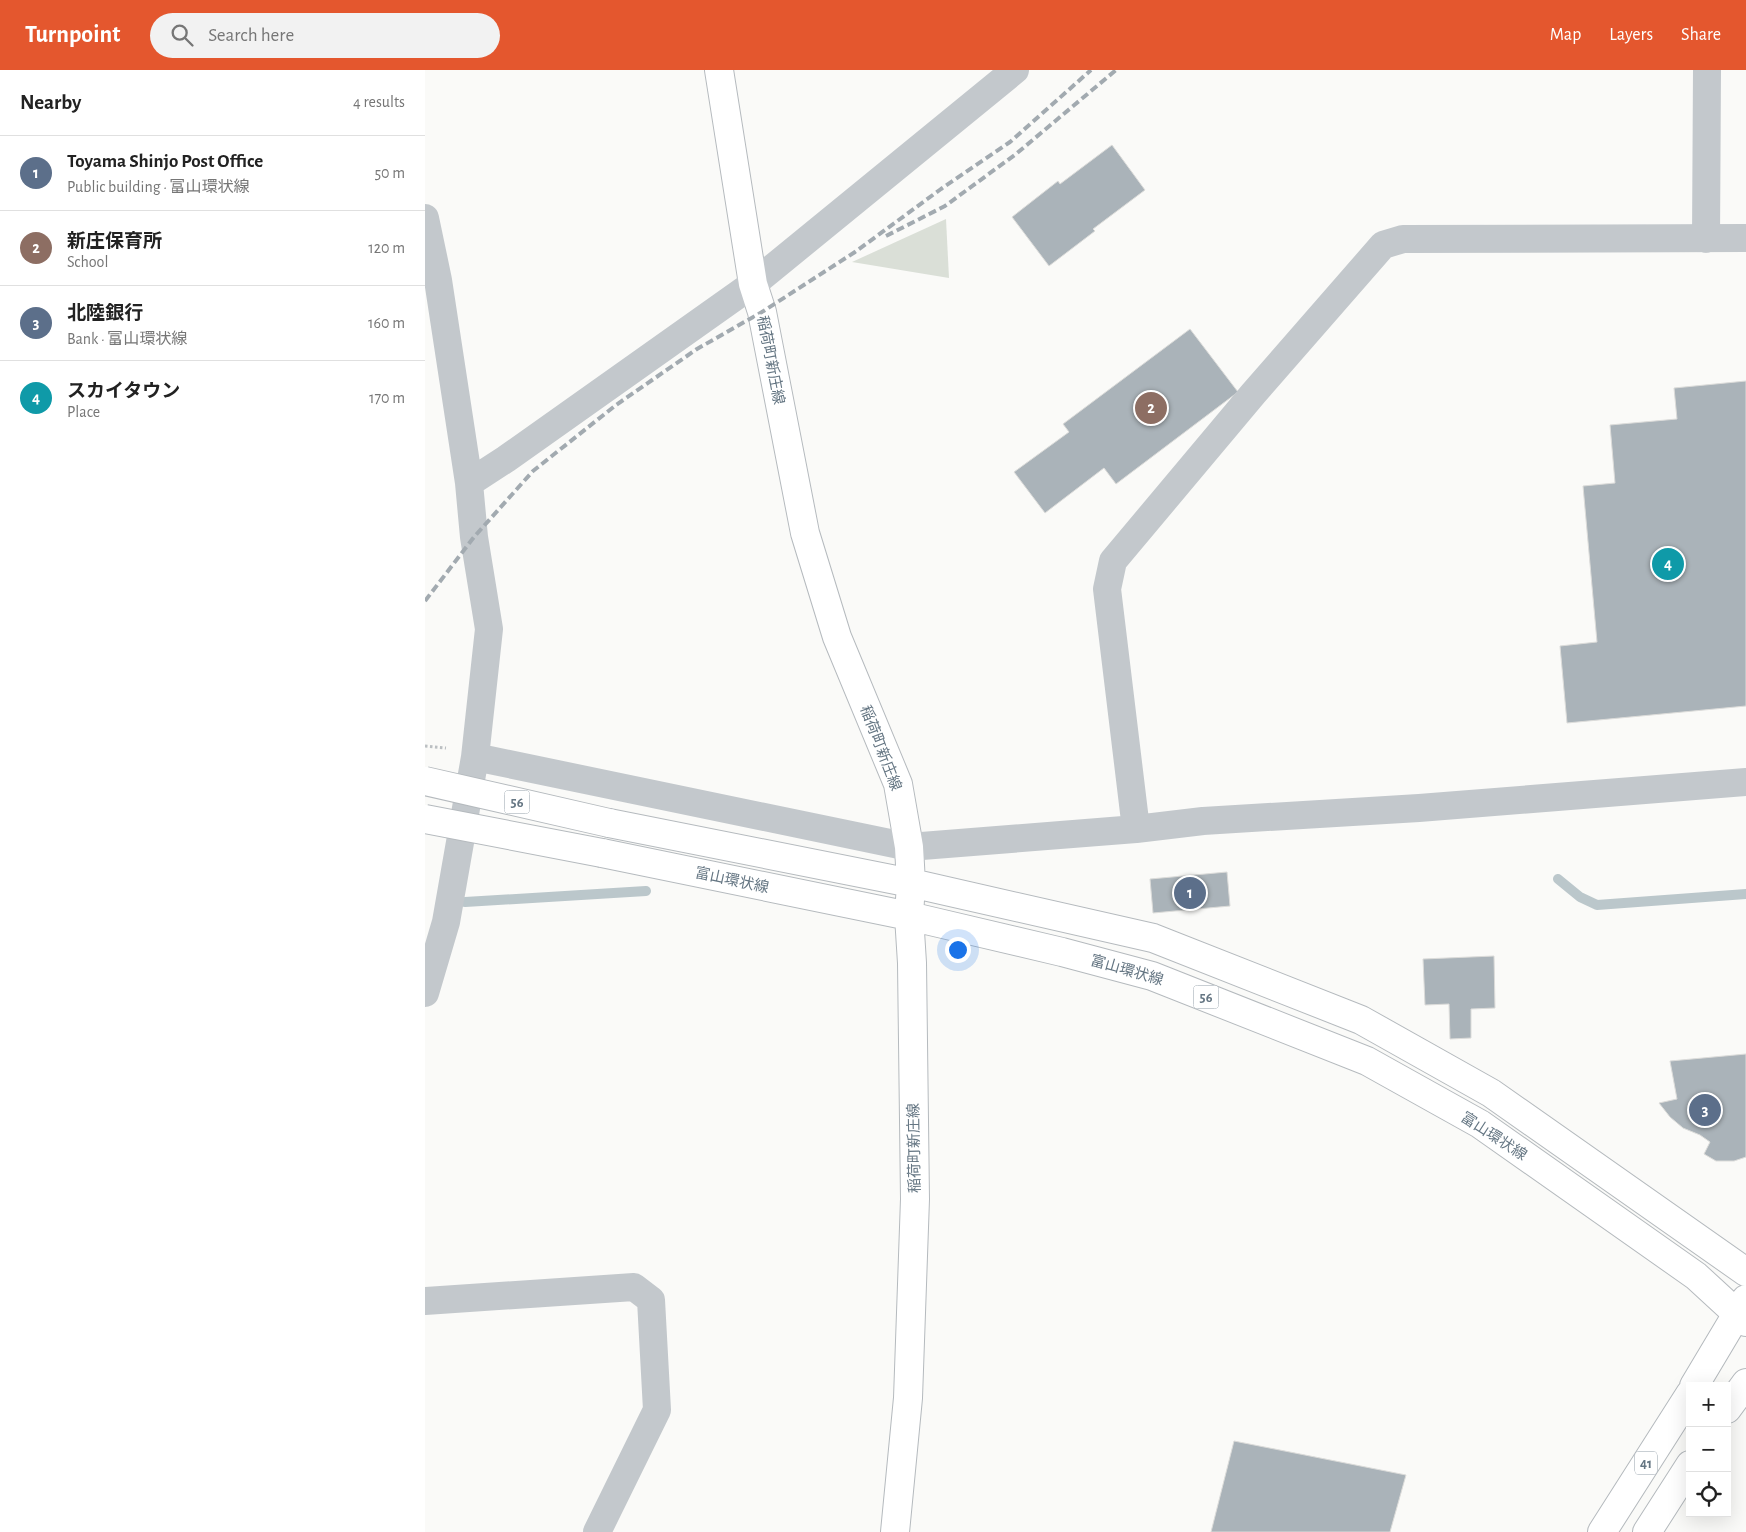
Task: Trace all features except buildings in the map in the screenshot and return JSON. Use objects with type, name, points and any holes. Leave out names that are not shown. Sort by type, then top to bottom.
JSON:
[{"type":"main road","name":"稲荷町新庄線","points":[[719,70],[753,284],[762,312],[805,533],[837,637],[898,784],[909,846],[915,1199],[908,1398],[895,1532]]},
{"type":"main road","name":"56","points":[[425,781],[609,822],[911,883],[1153,938],[1361,1020],[1491,1093],[1746,1272]]},
{"type":"main road","name":"富山環状線","points":[[425,819],[909,916],[1062,952],[1152,976],[1367,1061],[1480,1124],[1743,1311]]},
{"type":"main road","points":[[1697,1382],[1743,1311]]},
{"type":"main road","points":[[1731,1404],[1746,1383]]},
{"type":"main road","name":"41","points":[[1602,1532],[1686,1400]]},
{"type":"main road","name":"41","points":[[1647,1532],[1686,1471]]},
{"type":"street","points":[[469,483],[506,460],[753,284],[1015,70]]},
{"type":"street","points":[[1706,239],[1707,70]]},
{"type":"street","points":[[425,218],[438,280],[489,629],[475,757],[446,922],[425,993]]},
{"type":"street","points":[[1136,829],[1107,589],[1113,561],[1253,394],[1383,245],[1403,239],[1746,238]]},
{"type":"street","points":[[475,757],[909,846],[1136,829],[1203,820],[1419,808],[1746,782]]},
{"type":"street","points":[[425,1301],[634,1287],[651,1300],[657,1410],[597,1532]]},
{"type":"shaded area","points":[[946,219],[949,278],[852,262]]},
{"type":"waterway","points":[[1558,879],[1580,897],[1597,905],[1746,894]]},
{"type":"waterway","points":[[465,902],[646,891]]},
{"type":"railway","points":[[425,601],[474,537],[533,471],[616,405],[697,349],[762,312],[855,252],[941,189],[1010,142],[1091,70]]},
{"type":"railway","points":[[886,236],[945,206],[1016,154],[1116,70]]},
{"type":"place","name":"新庄保育所","points":[[1151,408]]},
{"type":"place","name":"スカイタウン","points":[[1668,564]]},
{"type":"place","name":"Toyama Shinjo Post Office","points":[[1190,893]]},
{"type":"place","name":"北陸銀行","points":[[1705,1110]]}]
